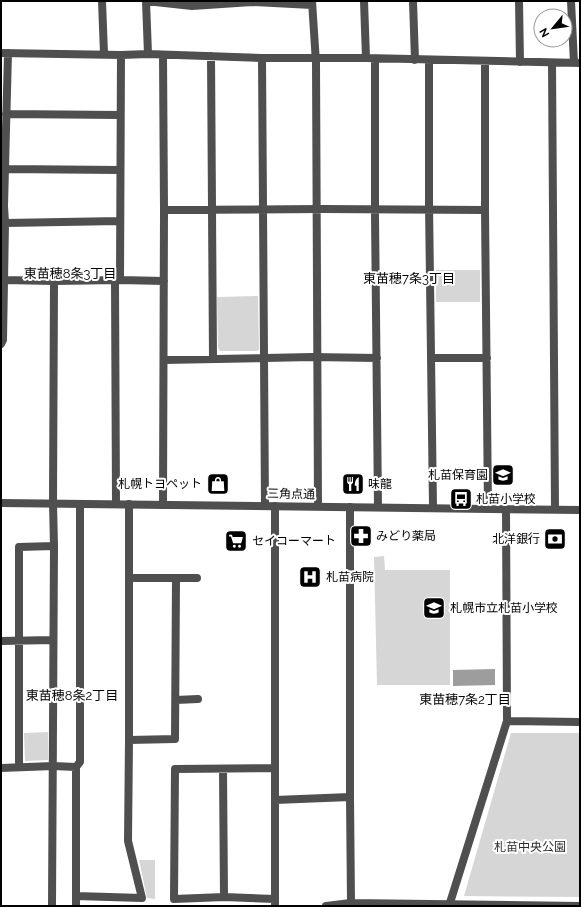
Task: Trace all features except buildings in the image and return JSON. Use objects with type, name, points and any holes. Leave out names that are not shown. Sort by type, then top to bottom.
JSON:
[{"type":"street","points":[[102,1],[104,54]]},
{"type":"street","points":[[148,54],[146,1],[192,3],[312,3],[316,58],[318,506]]},
{"type":"street","points":[[364,1],[366,58]]},
{"type":"street","points":[[413,1],[415,60]]},
{"type":"street","points":[[519,1],[520,62]]},
{"type":"street","points":[[1,344],[3,340],[2,309],[4,280],[2,256],[5,223],[3,206],[5,169],[3,157],[5,110],[4,53],[121,55],[164,54],[262,58],[366,58],[577,63],[571,1]]},
{"type":"street","points":[[163,505],[164,54]]},
{"type":"street","points":[[116,504],[121,55]]},
{"type":"street","points":[[211,56],[213,359]]},
{"type":"street","points":[[262,58],[265,506]]},
{"type":"street","points":[[375,59],[378,507]]},
{"type":"street","points":[[429,60],[429,209],[433,507]]},
{"type":"street","points":[[485,61],[488,509]]},
{"type":"street","points":[[552,62],[555,509]]},
{"type":"street","points":[[5,110],[120,115]]},
{"type":"street","points":[[5,169],[120,170]]},
{"type":"street","points":[[164,210],[485,210]]},
{"type":"street","points":[[5,223],[120,221]]},
{"type":"street","points":[[4,280],[164,281]]},
{"type":"street","points":[[52,906],[54,281]]},
{"type":"street","points":[[164,360],[317,357],[377,358]]},
{"type":"street","points":[[431,358],[487,358]]},
{"type":"street","name":"三角点通","points":[[1,503],[433,507],[580,510]]},
{"type":"street","points":[[76,906],[76,767],[80,762],[80,504]]},
{"type":"street","points":[[76,896],[142,902],[128,841],[129,504]]},
{"type":"street","points":[[275,506],[275,768],[275,800],[275,902],[224,897],[174,899],[175,769],[275,768]]},
{"type":"street","points":[[350,507],[351,903]]},
{"type":"street","points":[[449,906],[507,721],[506,509]]},
{"type":"street","points":[[18,767],[19,546],[54,546]]},
{"type":"street","points":[[129,578],[197,578]]},
{"type":"street","points":[[129,740],[175,739],[176,578]]},
{"type":"street","points":[[1,641],[53,640]]},
{"type":"street","points":[[176,700],[198,699]]},
{"type":"street","points":[[507,721],[580,722]]},
{"type":"street","points":[[1,768],[53,766],[76,767]]},
{"type":"street","points":[[223,769],[224,897]]},
{"type":"street","points":[[275,800],[350,797]]},
{"type":"street","points":[[326,906],[351,903],[376,905],[449,906],[580,906]]},
{"type":"green space","points":[[436,270],[480,270],[480,302],[436,302]]},
{"type":"green space","points":[[258,296],[259,349],[257,351],[220,351],[218,348],[217,297]]},
{"type":"green space","points":[[384,556],[385,570],[450,570],[450,685],[377,685],[374,557]]},
{"type":"green space","points":[[48,732],[48,760],[25,761],[24,733]]},
{"type":"green space","name":"札苗中央公園","points":[[511,733],[580,733],[580,897],[464,896]]},
{"type":"green space","points":[[139,860],[155,860],[155,899],[147,898]]},
{"type":"shaded area","points":[[495,669],[495,685],[453,686],[453,670]]},
{"type":"place","name":"札苗保育園","points":[[503,475]]},
{"type":"place","name":"札幌トヨペット","points":[[218,484]]},
{"type":"place","name":"味龍","points":[[353,484]]},
{"type":"place","name":"札苗小学校","points":[[461,499]]},
{"type":"place","name":"みどり薬局","points":[[361,536]]},
{"type":"place","name":"北洋銀行","points":[[555,539]]},
{"type":"place","name":"セイコーマート","points":[[236,541]]},
{"type":"place","name":"札苗病院","points":[[310,577]]},
{"type":"place","name":"札幌市立札苗小学校","points":[[434,608]]},
{"type":"district","name":"東苗穂8条3丁目","points":[[70,273]]},
{"type":"district","name":"東苗穂7条3丁目","points":[[409,278]]},
{"type":"district","name":"東苗穂8条2丁目","points":[[72,695]]},
{"type":"district","name":"東苗穂7条2丁目","points":[[465,699]]}]
